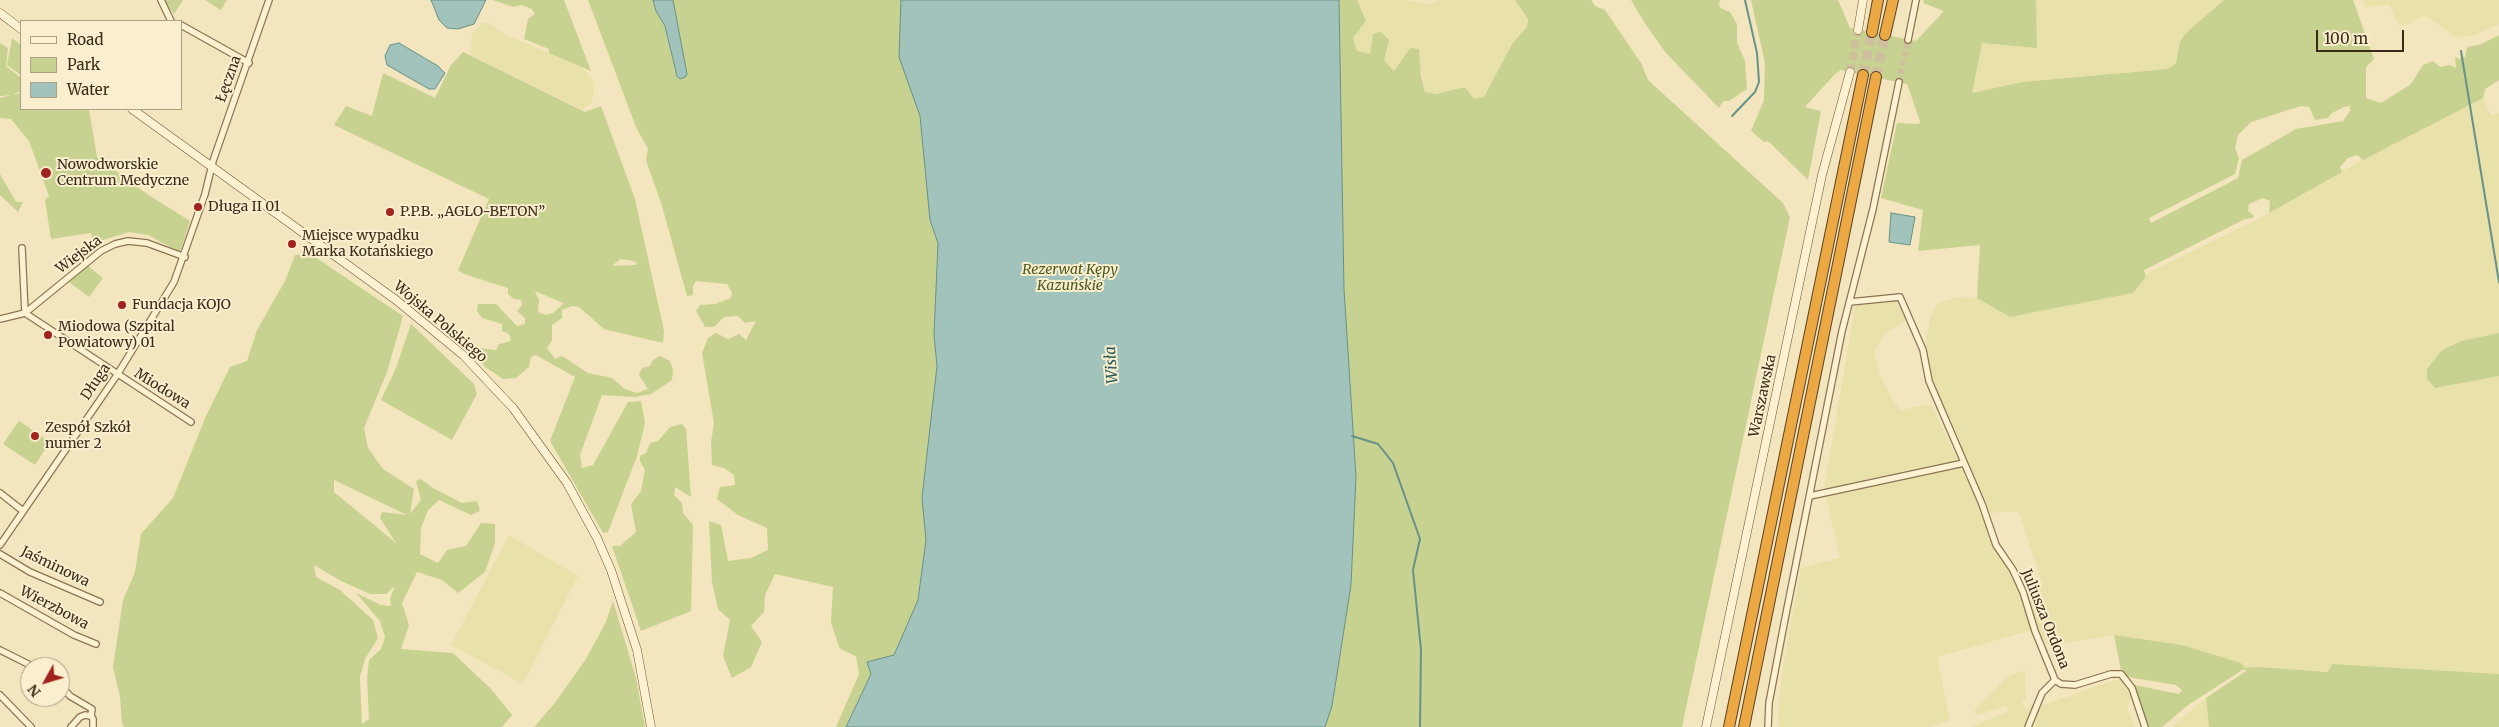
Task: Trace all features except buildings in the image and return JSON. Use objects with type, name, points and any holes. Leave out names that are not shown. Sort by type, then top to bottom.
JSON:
[{"type":"highway","points":[[1872,32],[1878,0]]},
{"type":"highway","points":[[1885,35],[1893,0]]},
{"type":"highway","points":[[1729,727],[1863,75]]},
{"type":"highway","points":[[1744,727],[1876,77]]},
{"type":"main road","points":[[1858,30],[1863,0]]},
{"type":"main road","points":[[0,13],[20,28]]},
{"type":"main road","name":"Warszawska","points":[[1706,727],[1822,175],[1850,72]]},
{"type":"main road","name":"Wojska Polskiego","points":[[133,110],[389,294],[439,333],[487,378],[533,432],[575,496],[611,570],[637,650],[652,727]]},
{"type":"street","points":[[161,0],[171,20]]},
{"type":"street","name":"Łęczna","points":[[212,166],[249,63],[269,0]]},
{"type":"street","points":[[1908,40],[1916,0]]},
{"type":"street","points":[[182,26],[249,63]]},
{"type":"street","points":[[1768,727],[1769,703],[1842,331],[1873,209],[1899,82]]},
{"type":"street","name":"Długa","points":[[0,545],[117,375],[174,282],[185,257],[212,166]]},
{"type":"street","name":"Wiejska","points":[[25,313],[101,251],[115,244],[128,241],[147,243],[185,257]]},
{"type":"street","points":[[0,319],[25,313],[22,248]]},
{"type":"street","name":"Juliusza Ordona","points":[[1850,302],[1900,297],[1923,350],[1930,381],[1996,545],[2013,570],[2023,592],[2035,631],[2055,680],[2042,693],[2028,727]]},
{"type":"street","name":"Miodowa","points":[[25,313],[191,422]]},
{"type":"street","points":[[1810,496],[1964,463]]},
{"type":"street","points":[[0,493],[24,512]]},
{"type":"street","name":"Jaśminowa","points":[[0,554],[30,572],[100,602]]},
{"type":"street","name":"Wierzbowa","points":[[0,593],[74,635],[96,644]]},
{"type":"street","points":[[0,650],[20,660]]},
{"type":"street","points":[[2055,680],[2061,684],[2075,685],[2112,674],[2121,674],[2132,688],[2145,727]]},
{"type":"street","points":[[0,695],[31,727]]},
{"type":"street","points":[[70,696],[92,709],[93,727]]},
{"type":"street","points":[[71,727],[80,717],[91,716]]},
{"type":"shaded area","points":[[1357,0],[1405,0],[1431,4],[1438,0],[1515,0],[1528,19],[1527,27],[1512,44],[1484,97],[1474,99],[1465,87],[1436,94],[1425,93],[1418,49],[1410,48],[1394,71],[1384,60],[1389,40],[1373,34],[1370,54],[1357,51],[1353,38],[1366,21]]},
{"type":"shaded area","points":[[2036,0],[2224,0],[2186,33],[2176,63],[2168,69],[2022,82],[1971,93],[1982,43],[2037,48]]},
{"type":"shaded area","points":[[2364,0],[2499,0],[2499,24],[2472,36],[2456,37],[2424,15],[2409,24],[2398,25],[2389,5],[2365,7]]},
{"type":"shaded area","points":[[482,23],[489,23],[506,35],[581,66],[592,79],[594,92],[591,103],[582,110],[471,56],[472,33]]},
{"type":"shaded area","points":[[2483,98],[2491,115],[2499,113],[2499,333],[2461,341],[2441,351],[2427,369],[2435,388],[2499,376],[2499,674],[2332,664],[2329,672],[2259,667],[2244,668],[2241,663],[2182,645],[2114,635],[2048,645],[2042,637],[2027,598],[2029,591],[2043,585],[2018,511],[1990,513],[1933,381],[1925,344],[1931,316],[1939,302],[1959,297],[1977,298],[2010,317],[2133,293],[2150,272],[2258,219],[2385,147]]},
{"type":"shaded area","points":[[1895,300],[1907,320],[1885,334],[1874,352],[1881,377],[1892,399],[1901,410],[1925,405],[1932,406],[1977,501],[1993,547],[2014,578],[2032,630],[1937,657],[1950,720],[1930,727],[1779,727],[1778,714],[1783,667],[1801,568],[1840,558],[1824,488],[1855,307],[1862,304]]},
{"type":"shaded area","points":[[509,535],[578,576],[523,684],[451,645]]},
{"type":"shaded area","points":[[2025,670],[2026,698],[2022,702],[2026,709],[2032,704],[2041,706],[2121,678],[2131,698],[2127,708],[2135,727],[1972,727],[2008,711],[2006,706],[1976,715],[1974,711],[2007,677]]},
{"type":"shaded area","points":[[2206,698],[2209,727],[2173,727],[2176,723]]},
{"type":"green space","points":[[164,0],[183,0],[174,14]]},
{"type":"green space","points":[[205,0],[227,0],[221,10]]},
{"type":"green space","points":[[493,0],[564,0],[591,71],[549,53],[549,49],[524,39],[528,19],[535,14],[532,9],[521,5],[513,7]]},
{"type":"green space","points":[[588,0],[653,0],[656,11],[665,26],[677,76],[687,74],[673,0],[1357,0],[1366,21],[1353,38],[1357,51],[1370,54],[1373,34],[1381,32],[1389,40],[1384,60],[1394,71],[1410,48],[1419,49],[1421,76],[1425,92],[1436,94],[1465,87],[1474,99],[1484,97],[1512,44],[1527,27],[1528,19],[1515,0],[1591,0],[1595,6],[1605,10],[1641,63],[1648,80],[1783,203],[1790,217],[1682,727],[836,727],[859,674],[856,656],[840,649],[831,623],[833,587],[775,574],[765,595],[764,612],[751,626],[762,642],[751,667],[732,678],[723,656],[730,620],[718,609],[712,582],[709,521],[721,525],[728,561],[751,558],[768,550],[767,528],[738,515],[717,499],[720,487],[735,485],[734,475],[724,468],[712,465],[711,442],[714,423],[702,353],[708,338],[716,333],[728,339],[739,334],[746,340],[756,321],[745,323],[738,316],[724,317],[714,327],[705,327],[696,311],[700,305],[715,304],[731,298],[732,293],[727,284],[696,281],[693,286],[693,295],[687,296],[662,206],[646,160],[648,149],[636,127]]},
{"type":"green space","points":[[1631,0],[1721,0],[1719,2],[1720,8],[1730,12],[1737,24],[1737,43],[1745,61],[1747,89],[1729,101],[1723,101],[1719,108],[1666,53]]},
{"type":"green space","points":[[1751,0],[1838,0],[1850,28],[1916,41],[1944,11],[1923,3],[1924,0],[2036,0],[2037,48],[1982,43],[1972,93],[2022,82],[2168,69],[2176,63],[2180,42],[2186,33],[2224,0],[2353,0],[2374,59],[2366,67],[2366,98],[2381,103],[2411,84],[2423,65],[2433,61],[2440,67],[2450,65],[2456,68],[2455,57],[2459,59],[2465,57],[2467,47],[2482,44],[2499,35],[2499,80],[2485,89],[2483,98],[2363,160],[2357,155],[2348,158],[2340,167],[2342,172],[2269,213],[2270,201],[2263,198],[2249,204],[2248,211],[2254,216],[2252,218],[2245,219],[2144,270],[2146,277],[2133,293],[2010,317],[1977,298],[1980,245],[1918,251],[1923,210],[1881,198],[1897,123],[1919,124],[1920,121],[1907,84],[1841,70],[1835,74],[1805,107],[1821,111],[1808,180],[1768,141],[1764,142],[1751,131],[1764,100],[1765,63]],"holes":[[[2301,106],[2309,107],[2315,120],[2328,118],[2332,113],[2344,107],[2350,106],[2350,111],[2343,121],[2296,129],[2242,160],[2238,178],[2151,223],[2149,218],[2235,174],[2239,158],[2235,148],[2238,135],[2251,122]]]},
{"type":"green space","points":[[12,38],[20,44],[20,74],[7,65]]},
{"type":"green space","points":[[0,43],[8,48],[6,66],[20,77],[20,91],[12,95],[20,93],[20,110],[89,110],[97,157],[147,194],[190,221],[180,252],[148,235],[129,232],[103,240],[94,247],[91,233],[51,239],[45,200],[49,196],[29,141],[11,119],[0,118],[0,98],[11,95],[0,96]]},
{"type":"green space","points":[[463,52],[585,112],[601,106],[635,199],[664,331],[663,343],[604,329],[579,307],[572,306],[562,310],[562,318],[552,325],[552,340],[547,348],[555,359],[562,356],[588,373],[612,378],[625,389],[637,393],[648,389],[639,375],[642,368],[650,366],[652,361],[660,356],[670,361],[673,370],[672,380],[651,394],[635,397],[602,395],[580,455],[582,468],[593,465],[628,402],[641,401],[645,423],[637,456],[608,532],[603,533],[550,441],[575,377],[536,355],[531,357],[529,367],[516,378],[503,379],[485,367],[476,354],[479,348],[496,350],[499,344],[511,341],[509,334],[502,331],[502,324],[482,318],[477,311],[478,304],[496,304],[517,326],[525,324],[525,318],[517,311],[522,305],[521,300],[514,299],[508,294],[508,288],[464,274],[458,270],[489,199],[334,125],[346,106],[372,116],[383,73],[435,98],[451,65]],"holes":[[[620,259],[628,260],[637,262],[636,265],[612,266]],[[535,291],[563,303],[564,303],[553,313],[546,315],[538,312],[539,300]]]},
{"type":"green space","points":[[0,174],[16,202],[23,202],[18,212],[0,195]]},
{"type":"green space","points":[[309,253],[403,316],[387,372],[364,428],[368,448],[383,469],[414,489],[410,514],[421,500],[416,481],[421,479],[433,488],[462,503],[477,501],[480,511],[471,515],[439,500],[428,510],[421,528],[420,554],[438,563],[447,550],[466,546],[481,523],[495,524],[495,543],[485,572],[458,593],[442,580],[417,572],[402,603],[409,625],[401,649],[453,653],[491,689],[512,715],[502,727],[124,727],[122,723],[120,697],[113,667],[123,600],[135,572],[141,534],[173,498],[206,416],[230,367],[247,361],[257,330],[285,281],[295,255]],"holes":[[[334,480],[407,515],[382,512],[380,518],[396,543],[334,492]],[[314,565],[341,581],[370,594],[386,594],[395,586],[390,599],[391,606],[381,605],[356,593],[380,621],[385,637],[381,649],[369,660],[367,679],[369,719],[362,724],[360,677],[365,659],[378,638],[373,620],[340,590],[316,577]]]},
{"type":"green space","points":[[88,266],[103,278],[89,297],[69,282]]},
{"type":"green space","points":[[411,324],[474,384],[477,394],[452,440],[381,400],[396,368]]},
{"type":"green space","points":[[2499,333],[2499,376],[2435,388],[2427,379],[2427,369],[2441,351],[2461,341]]},
{"type":"green space","points":[[19,421],[50,442],[35,465],[3,444]]},
{"type":"green space","points":[[682,424],[686,429],[691,497],[675,487],[674,495],[682,503],[683,513],[693,525],[691,611],[641,631],[612,546],[620,546],[636,532],[631,504],[641,491],[645,470],[640,461],[640,456],[646,453],[650,443],[658,441],[670,427]]},
{"type":"green space","points":[[613,601],[636,678],[645,727],[534,727],[554,704],[586,659],[606,622]]},
{"type":"green space","points":[[2114,635],[2182,645],[2241,663],[2245,668],[2259,667],[2328,672],[2332,664],[2499,674],[2499,727],[2209,727],[2206,698],[2246,671],[2244,669],[2188,705],[2162,727],[2148,727],[2134,685],[2179,694],[2182,690],[2176,685],[2128,677],[2121,670]]},
{"type":"water","points":[[431,0],[486,0],[474,24],[458,29],[447,28],[439,20]]},
{"type":"water","points":[[653,0],[673,0],[687,74],[680,79],[677,76],[665,26],[656,11]]},
{"type":"water","name":"Rezerwat Kępy Kazuńskie","points":[[901,0],[1339,0],[1344,289],[1356,477],[1351,585],[1332,706],[1325,727],[846,727],[871,674],[867,662],[894,655],[918,600],[926,540],[922,498],[937,366],[934,335],[938,243],[930,220],[920,116],[899,57]]},
{"type":"water","points":[[399,43],[438,66],[445,73],[435,89],[429,89],[387,65],[385,56],[390,45]]},
{"type":"water","points":[[1891,213],[1915,217],[1910,245],[1889,242]]},
{"type":"waterway","points":[[1732,116],[1755,92],[1759,82],[1757,53],[1745,0]]},
{"type":"waterway","points":[[2461,51],[2499,282]]},
{"type":"waterway","points":[[1352,436],[1378,444],[1393,463],[1420,539],[1413,570],[1421,650],[1420,727]]},
{"type":"tunnel","points":[[1850,72],[1858,30]]},
{"type":"tunnel","points":[[1863,75],[1872,32]]},
{"type":"tunnel","points":[[1876,77],[1885,35]]},
{"type":"tunnel","points":[[1899,82],[1908,40]]},
{"type":"place","name":"Nowodworskie Centrum Medyczne","points":[[46,173]]},
{"type":"place","name":"Długa II 01","points":[[198,207]]},
{"type":"place","name":"P.P.B. „AGLO-BETON”","points":[[390,212]]},
{"type":"place","name":"Miejsce wypadku Marka Kotańskiego","points":[[292,244]]},
{"type":"place","name":"Fundacja KOJO","points":[[122,305]]},
{"type":"place","name":"Miodowa (Szpital Powiatowy) 01","points":[[48,335]]},
{"type":"place","name":"Zespół Szkół numer 2","points":[[35,436]]},
{"type":"water label","name":"Wisła","points":[[1112,365]]}]
